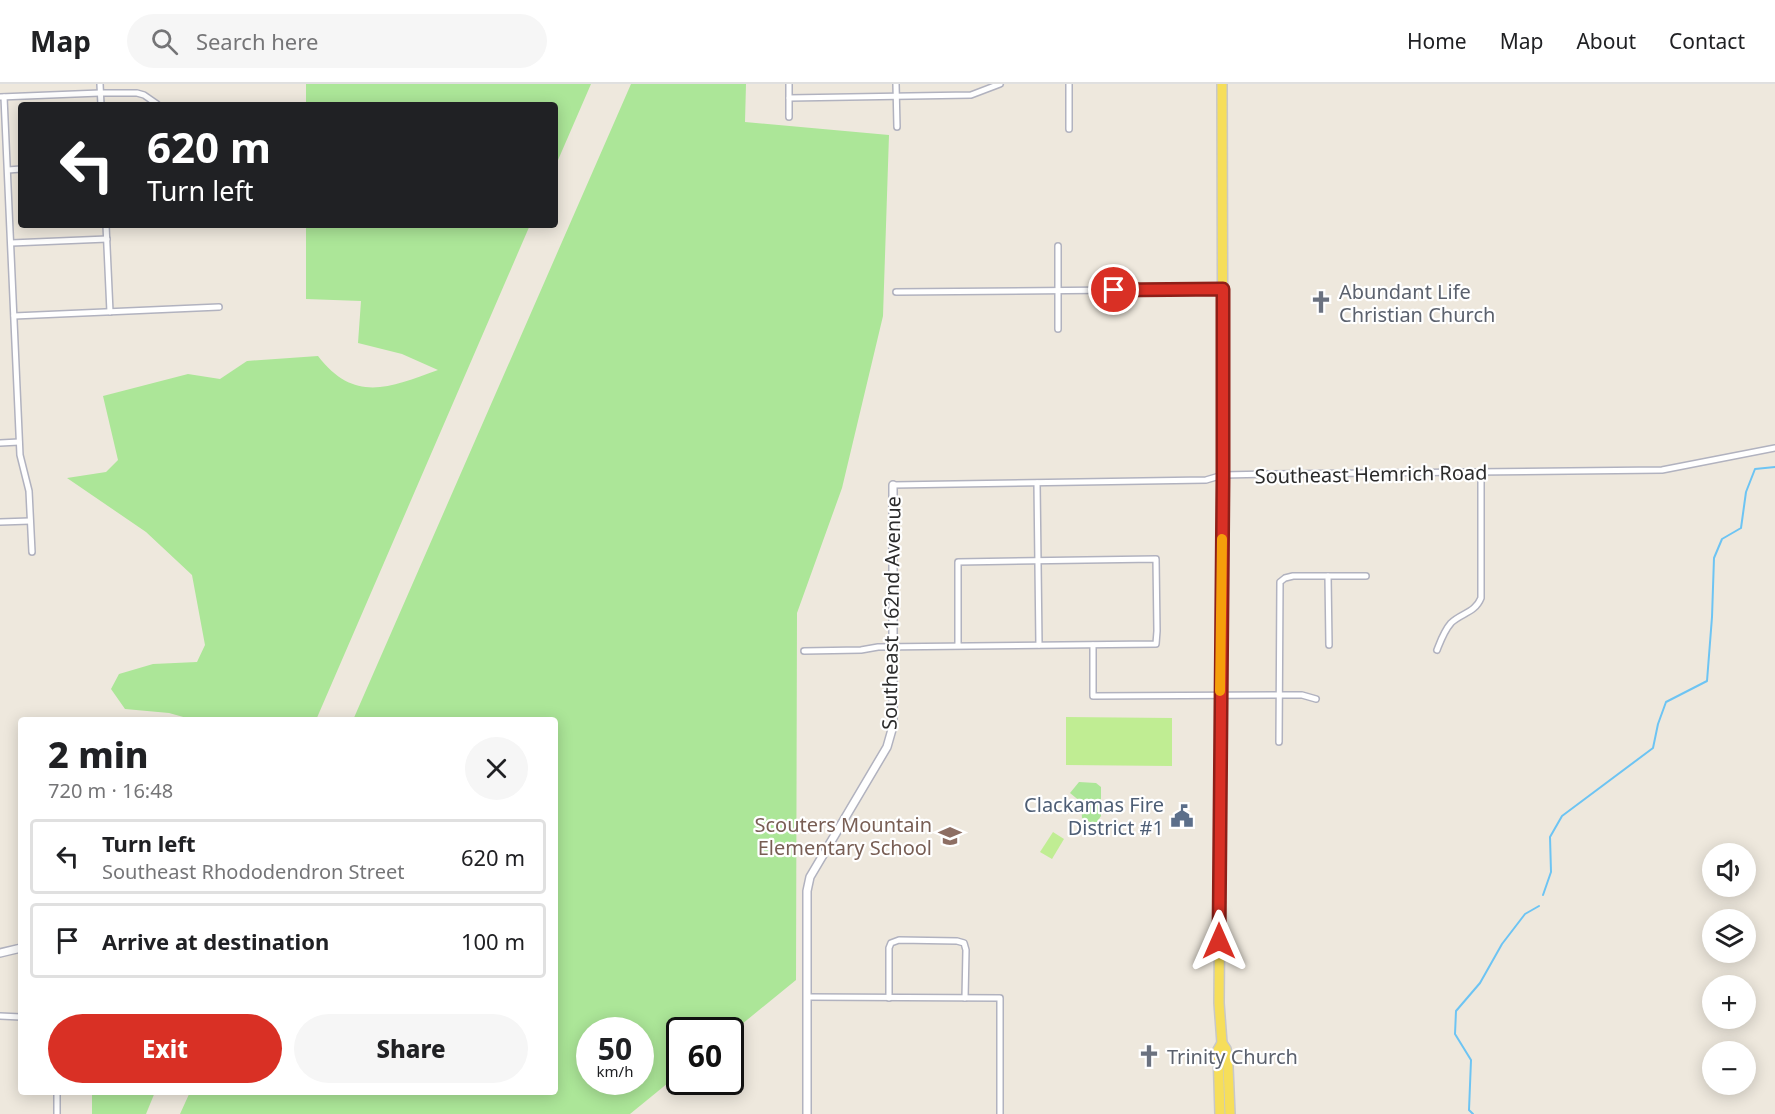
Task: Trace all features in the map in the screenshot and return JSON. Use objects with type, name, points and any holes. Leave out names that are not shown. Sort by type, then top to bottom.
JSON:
[{"type":"main road","points":[[1222,84],[1223,476],[1219,1003],[1222,1043],[1226,1049],[1228,1067],[1230,1114]]},
{"type":"main road","points":[[1220,1114],[1218,1050],[1222,1043]]},
{"type":"street","points":[[100,84],[101,102]]},
{"type":"street","points":[[789,84],[789,117]]},
{"type":"street","points":[[896,84],[897,127]]},
{"type":"street","points":[[789,98],[971,95],[1000,84]]},
{"type":"street","points":[[1069,84],[1069,129]]},
{"type":"street","points":[[32,552],[29,490],[20,462],[8,170],[2,97],[137,93],[154,102]]},
{"type":"street","points":[[8,170],[18,169]]},
{"type":"street","points":[[106,228],[110,312]]},
{"type":"street","points":[[11,243],[107,239]]},
{"type":"street","points":[[1058,246],[1058,329]]},
{"type":"street","points":[[896,292],[1223,289]]},
{"type":"street","points":[[14,316],[219,307]]},
{"type":"street","points":[[0,443],[19,442]]},
{"type":"street","name":"Southeast Hemrich Road","points":[[893,485],[1206,480],[1223,476],[1662,470],[1775,448]]},
{"type":"street","points":[[1437,650],[1450,624],[1478,606],[1481,598],[1481,472]]},
{"type":"street","points":[[1036,483],[1039,645]]},
{"type":"street","name":"Southeast 162nd Avenue","points":[[807,1114],[807,891],[810,877],[887,747],[892,726],[893,485]]},
{"type":"street","points":[[0,522],[30,521]]},
{"type":"street","points":[[804,651],[861,650],[893,646],[958,646],[1093,645],[1156,644],[1156,559],[958,562],[958,646]]},
{"type":"street","points":[[1279,742],[1280,582],[1289,576],[1366,576]]},
{"type":"street","points":[[1328,576],[1329,645]]},
{"type":"street","points":[[1093,645],[1093,696],[1302,695],[1316,699]]},
{"type":"street","points":[[889,998],[891,942],[910,940],[964,943],[966,950],[965,998]]},
{"type":"street","points":[[0,953],[18,949]]},
{"type":"street","points":[[808,997],[1000,998],[1000,1114]]},
{"type":"street","points":[[0,1017],[18,1017]]},
{"type":"street","points":[[57,1095],[57,1114]]},
{"type":"green space","points":[[306,84],[591,84],[558,160],[558,102],[306,102]]},
{"type":"green space","points":[[631,84],[746,84],[745,122],[889,135],[883,316],[842,488],[797,613],[796,980],[744,1022],[744,1017],[666,1017],[666,1085],[654,1094],[654,1017],[576,1017],[576,1095],[653,1095],[630,1114],[180,1114],[189,1095],[558,1095],[558,717],[354,717]]},
{"type":"green space","points":[[306,228],[529,228],[317,717],[183,717],[169,713],[125,709],[111,689],[119,674],[153,664],[197,662],[205,645],[192,575],[146,532],[67,478],[106,472],[118,460],[103,396],[188,374],[220,379],[247,361],[318,356],[331,371],[345,381],[359,386],[373,387],[404,382],[438,370],[402,354],[358,343],[361,301],[306,299]]},
{"type":"green space","points":[[1066,717],[1172,718],[1172,766],[1066,765]]},
{"type":"green space","points":[[1079,782],[1096,783],[1101,787],[1101,816],[1097,822],[1090,822],[1082,818],[1081,802],[1070,793]]},
{"type":"green space","points":[[1053,832],[1064,839],[1052,859],[1040,852]]},
{"type":"green space","points":[[92,1095],[154,1095],[146,1114],[92,1114]]},
{"type":"waterway","points":[[1543,895],[1551,872],[1550,837],[1562,816],[1653,748],[1666,702],[1707,681],[1714,558],[1722,539],[1741,528],[1746,492],[1755,469],[1775,467]]},
{"type":"waterway","points":[[1473,1114],[1469,1110],[1471,1060],[1455,1034],[1456,1011],[1480,983],[1502,944],[1525,914],[1539,906]]},
{"type":"slow traffic","points":[[1220,691],[1222,539]]},
{"type":"place","name":"Abundant Life Christian Church","points":[[1321,302]]},
{"type":"place","name":"Clackamas Fire District #1","points":[[1182,816]]},
{"type":"place","name":"Scouters Mountain Elementary School","points":[[950,836]]},
{"type":"place","name":"Trinity Church","points":[[1149,1056]]},
{"type":"route","points":[[1114,290],[1223,289],[1219,941]]}]
